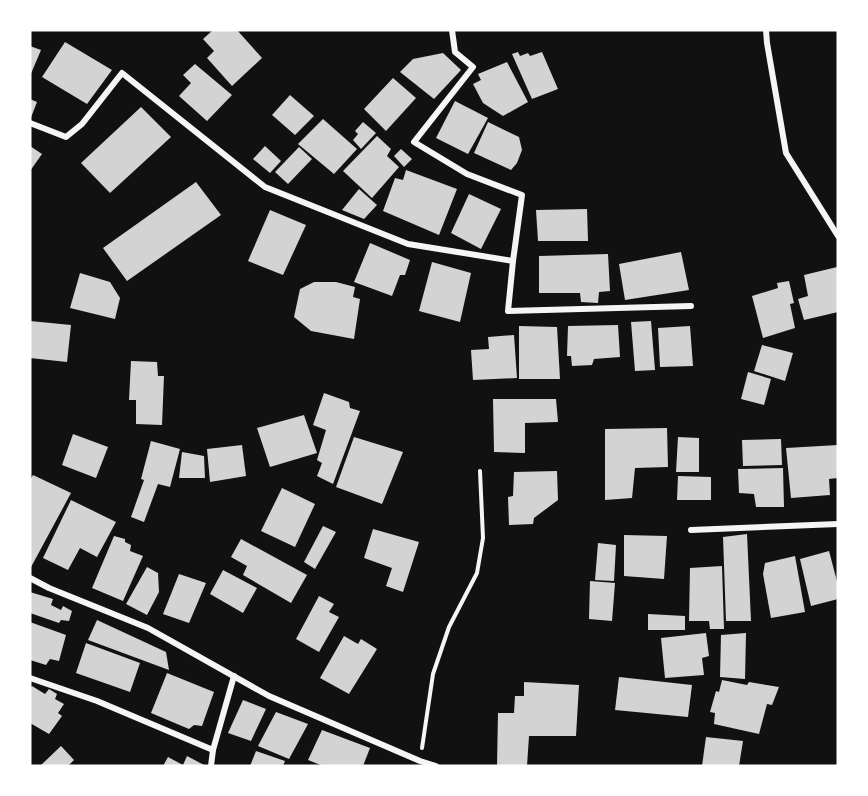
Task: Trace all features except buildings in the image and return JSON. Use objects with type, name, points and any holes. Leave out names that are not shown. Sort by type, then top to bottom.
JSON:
[{"type":"street","points":[[452,30],[455,52],[473,67],[414,142],[467,174],[522,195],[508,311],[691,306]]},
{"type":"street","points":[[766,30],[786,153],[838,236]]},
{"type":"street","points":[[30,123],[66,137],[82,124],[122,73],[265,187],[408,244],[513,261]]},
{"type":"street","points":[[692,530],[838,524]]},
{"type":"street","points":[[30,578],[148,628],[268,696],[432,765]]},
{"type":"street","points":[[211,766],[213,750],[234,676]]},
{"type":"street","points":[[30,678],[97,701],[213,750]]},
{"type":"path","points":[[420,761],[433,674],[448,627],[477,573],[483,538],[480,471]]}]
